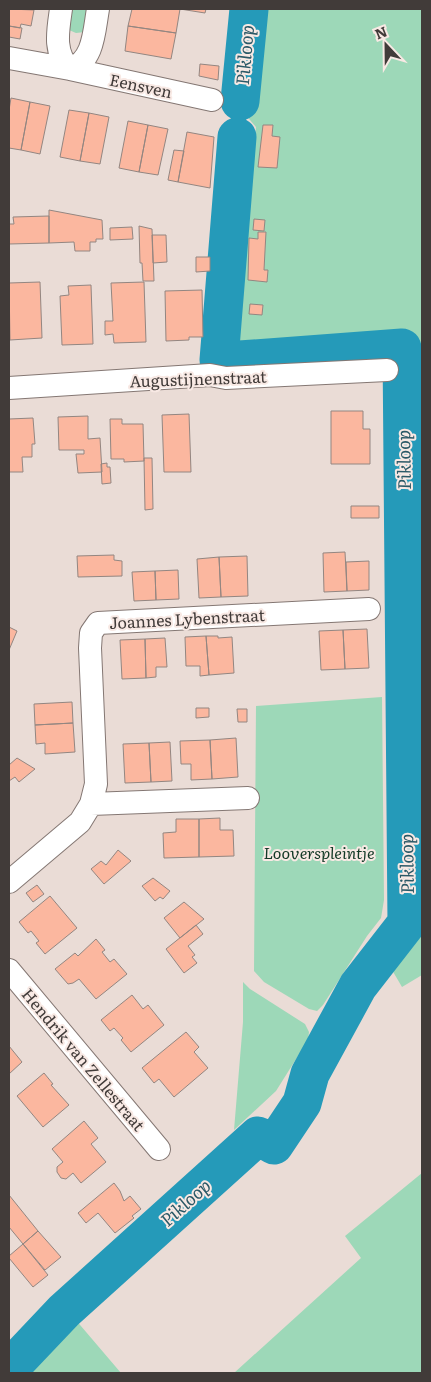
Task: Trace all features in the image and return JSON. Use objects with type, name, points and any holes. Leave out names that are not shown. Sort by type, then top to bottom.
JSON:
[{"type":"street","points":[[61,9],[58,27],[59,54],[62,62],[70,69],[84,60],[90,47],[98,9]]},
{"type":"street","name":"Eensven","points":[[9,58],[70,69],[212,100]]},
{"type":"street","name":"Augustijnenstraat","points":[[9,388],[210,375],[226,378],[387,370]]},
{"type":"street","name":"Joannes Lybenstraat","points":[[9,882],[80,822],[91,804],[96,784],[90,648],[91,633],[98,623],[370,609]]},
{"type":"street","points":[[91,804],[248,798]]},
{"type":"street","name":"Hendrik van Zellestraat","points":[[9,970],[159,1149]]},
{"type":"green space","points":[[68,9],[91,9],[85,32],[76,33],[69,30]]},
{"type":"green space","points":[[252,9],[422,9],[422,975],[402,987],[385,958],[407,922],[408,355],[237,366],[256,127],[244,113]]},
{"type":"green space","name":"Looverspleintje","points":[[382,697],[384,900],[381,918],[367,936],[323,1005],[317,1011],[309,1009],[264,982],[254,971],[256,706]]},
{"type":"green space","points":[[243,982],[250,989],[305,1024],[309,1032],[308,1040],[276,1091],[234,1130],[243,1022]]},
{"type":"green space","points":[[422,1173],[422,1373],[234,1373],[361,1258],[345,1236]]},
{"type":"green space","points":[[69,1312],[121,1373],[9,1373],[9,1371]]},
{"type":"building","points":[[9,9],[34,10],[31,26],[21,24],[20,28],[9,26]]},
{"type":"building","points":[[132,9],[180,9],[176,33],[128,26]]},
{"type":"building","points":[[180,9],[206,9],[205,13]]},
{"type":"building","points":[[9,26],[22,28],[20,39],[9,37]]},
{"type":"building","points":[[128,26],[176,33],[171,59],[125,51]]},
{"type":"building","points":[[200,64],[219,66],[218,80],[199,76]]},
{"type":"building","points":[[11,98],[30,102],[21,150],[9,148],[9,110]]},
{"type":"building","points":[[30,102],[50,106],[40,154],[21,150]]},
{"type":"building","points":[[69,110],[89,113],[80,161],[60,157]]},
{"type":"building","points":[[89,113],[109,117],[100,164],[80,161]]},
{"type":"building","points":[[128,121],[148,125],[139,172],[119,168]]},
{"type":"building","points":[[148,125],[168,129],[158,175],[139,172]]},
{"type":"building","points":[[263,125],[273,125],[272,136],[280,137],[277,168],[258,167]]},
{"type":"building","points":[[187,132],[214,137],[210,188],[178,182]]},
{"type":"building","points":[[174,150],[184,151],[178,182],[168,180]]},
{"type":"building","points":[[49,210],[102,220],[103,239],[96,239],[96,242],[90,242],[90,251],[75,251],[74,242],[49,243]]},
{"type":"building","points":[[49,216],[49,243],[9,244],[9,224],[14,224],[13,217]]},
{"type":"building","points":[[254,219],[265,220],[264,231],[253,230]]},
{"type":"building","points":[[139,226],[152,229],[154,281],[143,281],[142,263],[140,263]]},
{"type":"building","points":[[132,227],[133,239],[110,240],[110,228]]},
{"type":"building","points":[[258,232],[266,232],[264,270],[268,270],[267,282],[248,280],[249,238],[258,239]]},
{"type":"building","points":[[152,235],[166,235],[167,262],[153,263]]},
{"type":"building","points":[[196,257],[210,257],[210,271],[196,272]]},
{"type":"building","points":[[40,282],[42,338],[10,340],[9,283]]},
{"type":"building","points":[[144,282],[146,342],[114,343],[113,334],[105,335],[105,321],[113,321],[111,283]]},
{"type":"building","points":[[91,285],[93,344],[62,345],[60,296],[69,295],[68,286]]},
{"type":"building","points":[[202,290],[203,337],[189,337],[189,340],[166,341],[165,291]]},
{"type":"building","points":[[250,304],[263,305],[262,315],[249,314]]},
{"type":"building","points":[[331,411],[363,411],[363,429],[370,429],[370,464],[331,464]]},
{"type":"building","points":[[189,414],[191,472],[164,472],[162,415]]},
{"type":"building","points":[[88,416],[88,439],[100,438],[102,472],[78,473],[76,454],[84,454],[84,450],[59,450],[58,417]]},
{"type":"building","points":[[33,418],[35,444],[32,444],[32,457],[22,457],[23,472],[9,472],[9,419]]},
{"type":"building","points":[[110,419],[122,419],[122,424],[143,424],[144,461],[124,462],[124,459],[111,459]]},
{"type":"building","points":[[144,458],[152,458],[153,509],[145,510]]},
{"type":"building","points":[[107,463],[107,467],[110,467],[111,483],[102,484],[101,464]]},
{"type":"building","points":[[351,506],[379,506],[379,518],[351,518]]},
{"type":"building","points":[[345,552],[347,591],[324,592],[323,553]]},
{"type":"building","points":[[114,555],[114,560],[122,561],[122,576],[78,577],[77,556]]},
{"type":"building","points":[[247,556],[248,596],[221,597],[219,557]]},
{"type":"building","points":[[219,557],[221,597],[199,598],[197,559]]},
{"type":"building","points":[[369,561],[369,590],[347,591],[346,562]]},
{"type":"building","points":[[178,570],[179,599],[156,600],[155,571]]},
{"type":"building","points":[[155,571],[156,600],[134,601],[132,572]]},
{"type":"building","points":[[9,627],[17,631],[9,650]]},
{"type":"building","points":[[367,629],[369,668],[345,669],[343,630]]},
{"type":"building","points":[[343,630],[345,669],[321,670],[319,631]]},
{"type":"building","points":[[206,636],[218,636],[218,638],[232,637],[234,673],[209,675]]},
{"type":"building","points":[[206,636],[209,675],[200,676],[200,666],[186,666],[185,637]]},
{"type":"building","points":[[165,638],[167,667],[156,667],[156,677],[146,678],[145,639]]},
{"type":"building","points":[[145,639],[146,678],[122,679],[120,640]]},
{"type":"building","points":[[72,702],[73,723],[35,725],[34,704]]},
{"type":"building","points":[[196,708],[209,708],[209,717],[196,718]]},
{"type":"building","points":[[237,709],[247,709],[247,722],[238,722]]},
{"type":"building","points":[[73,723],[75,752],[45,754],[45,743],[36,744],[35,725]]},
{"type":"building","points":[[236,738],[238,777],[212,779],[210,740]]},
{"type":"building","points":[[210,740],[212,779],[191,780],[191,764],[181,764],[180,741]]},
{"type":"building","points":[[170,742],[172,781],[151,782],[149,743]]},
{"type":"building","points":[[149,743],[151,782],[125,783],[123,744]]},
{"type":"building","points":[[17,758],[35,769],[19,782],[15,777],[9,781],[9,765]]},
{"type":"building","points":[[220,818],[220,830],[233,830],[234,856],[199,857],[199,819]]},
{"type":"building","points":[[176,819],[199,819],[199,857],[164,858],[163,833],[176,832]]},
{"type":"building","points":[[118,850],[131,861],[104,884],[91,869],[101,861],[106,865]]},
{"type":"building","points":[[153,878],[170,891],[163,899],[160,897],[155,901],[142,886]]},
{"type":"building","points":[[37,885],[44,894],[33,902],[26,893]]},
{"type":"building","points":[[50,896],[77,928],[45,954],[36,943],[39,941],[31,931],[28,933],[19,922]]},
{"type":"building","points":[[184,902],[204,919],[180,938],[164,918]]},
{"type":"building","points":[[196,925],[203,934],[188,946],[195,955],[192,957],[197,963],[184,973],[166,949]]},
{"type":"building","points":[[96,939],[105,950],[102,952],[110,962],[114,959],[127,974],[96,999],[79,979],[68,984],[55,969],[75,953],[78,956]]},
{"type":"building","points":[[132,995],[143,1009],[148,1005],[164,1025],[131,1052],[121,1040],[123,1038],[114,1028],[110,1031],[101,1020]]},
{"type":"building","points":[[186,1032],[199,1047],[194,1052],[208,1068],[174,1097],[159,1079],[154,1083],[142,1068]]},
{"type":"building","points":[[9,1046],[22,1062],[9,1074]]},
{"type":"building","points":[[44,1073],[53,1084],[51,1085],[69,1105],[43,1127],[17,1096]]},
{"type":"building","points":[[84,1121],[98,1138],[91,1144],[106,1162],[81,1183],[73,1173],[66,1179],[61,1178],[57,1172],[57,1167],[63,1162],[52,1149]]},
{"type":"building","points":[[114,1183],[124,1201],[130,1196],[141,1209],[132,1216],[134,1218],[115,1233],[98,1213],[86,1223],[78,1213]]},
{"type":"building","points":[[9,1195],[38,1231],[23,1244],[9,1227]]},
{"type":"building","points":[[38,1231],[61,1257],[45,1270],[23,1244]]},
{"type":"building","points":[[23,1244],[48,1275],[33,1287],[9,1258]]},
{"type":"waterway","name":"Pikloop","points":[[240,101],[249,9]]},
{"type":"waterway","name":"Pikloop","points":[[221,360],[219,360],[237,137]]},
{"type":"waterway","name":"Pikloop","points":[[9,1369],[64,1311],[258,1136],[274,1145],[302,1103],[310,1074],[358,986],[407,923],[402,348],[240,360]]}]
